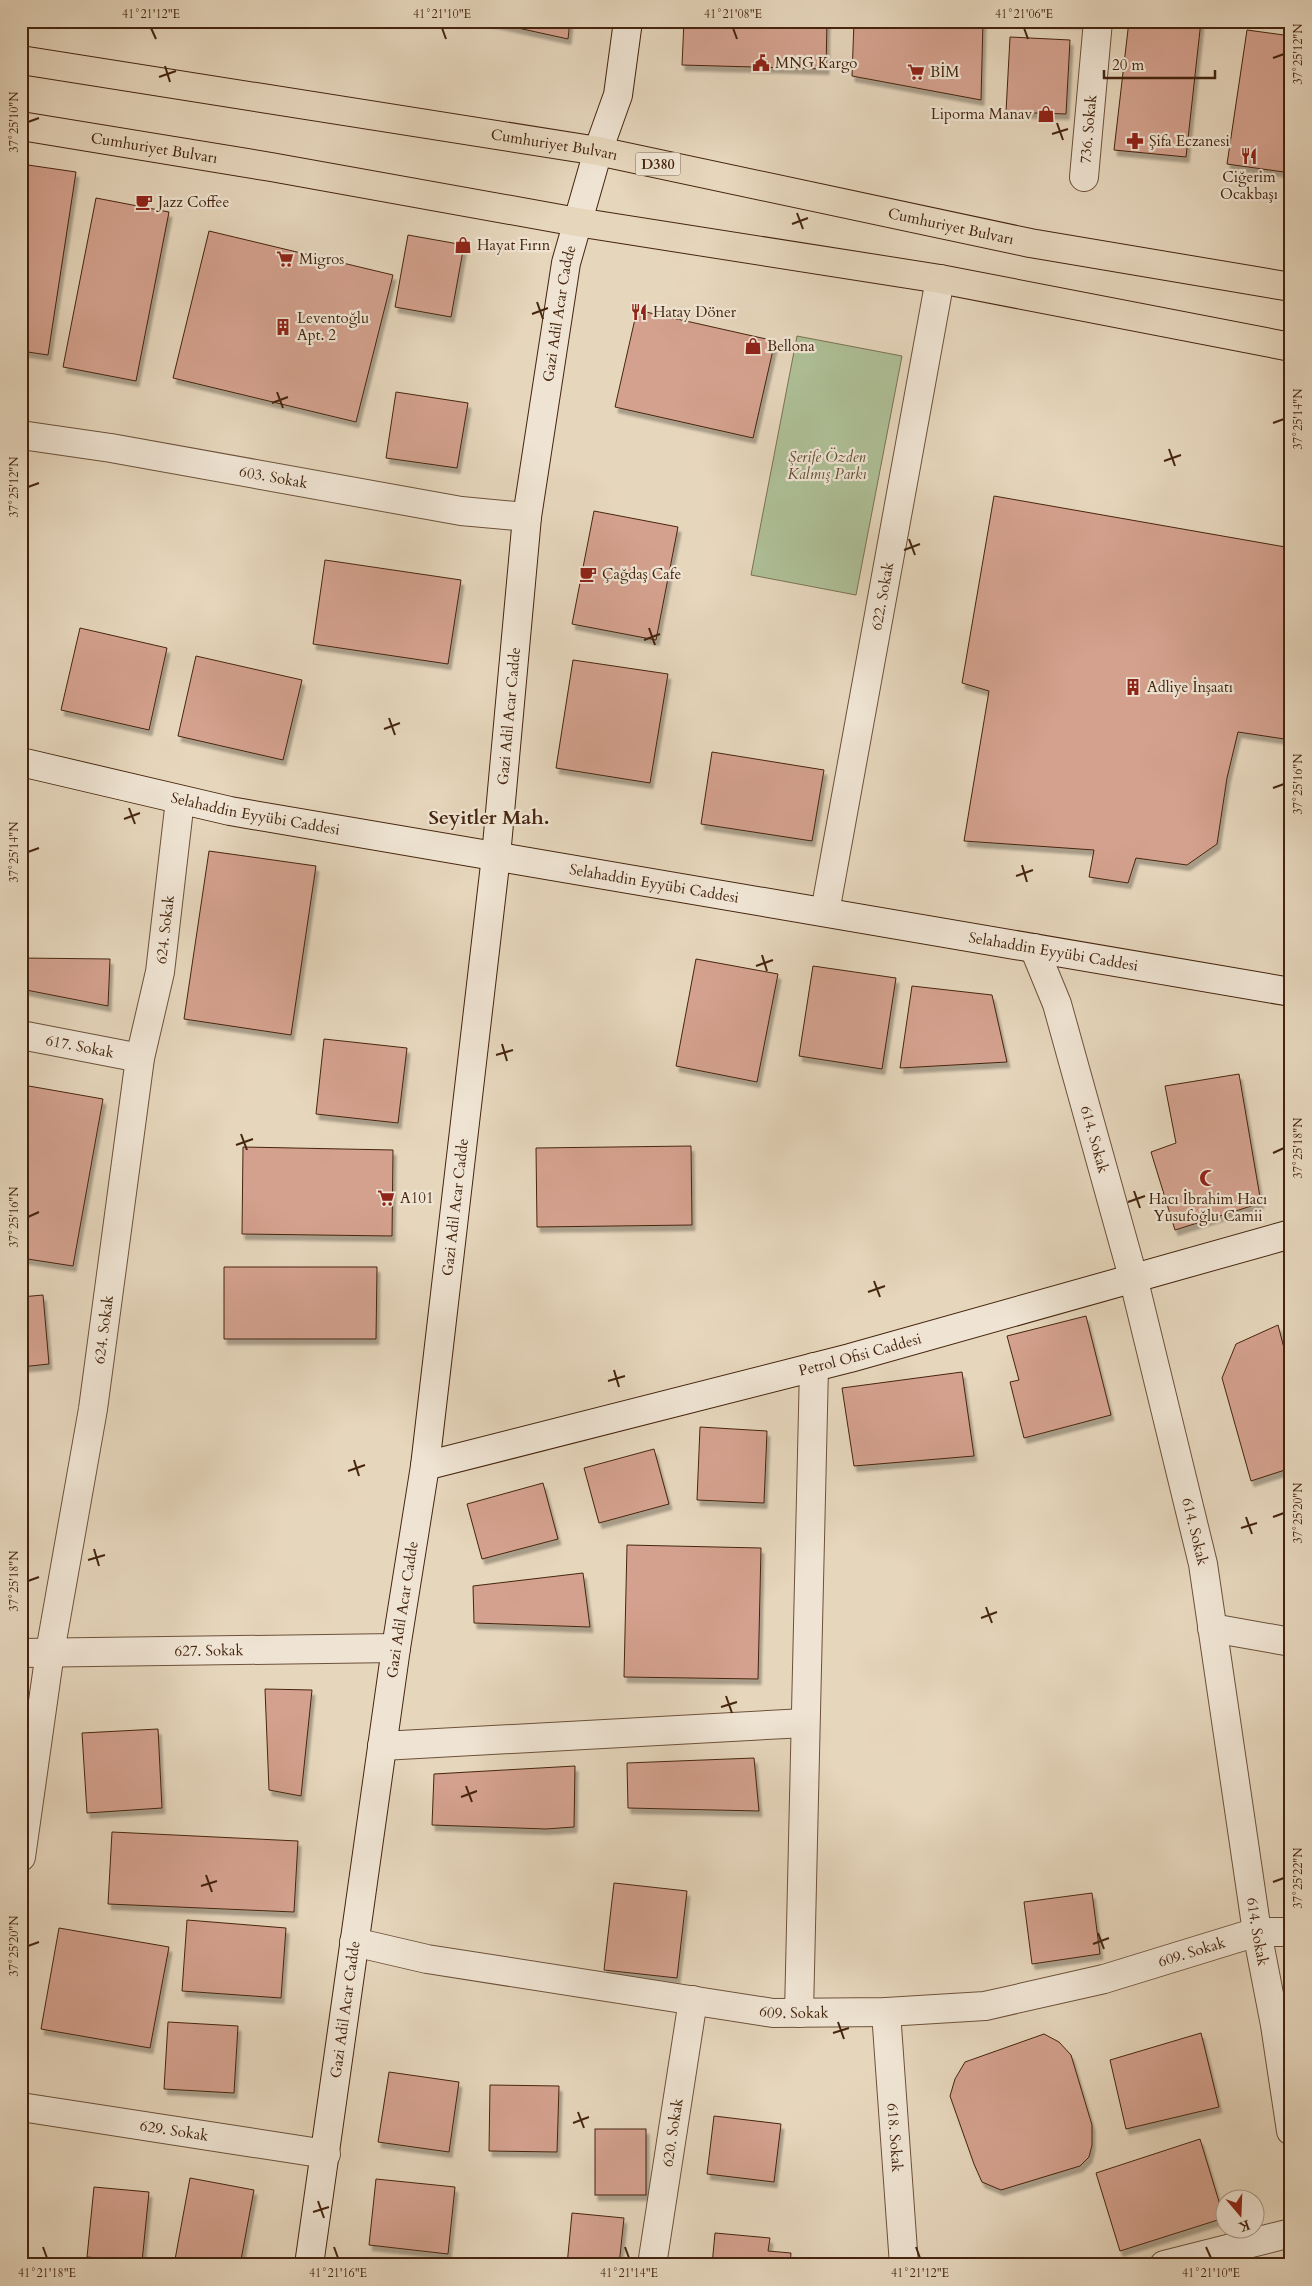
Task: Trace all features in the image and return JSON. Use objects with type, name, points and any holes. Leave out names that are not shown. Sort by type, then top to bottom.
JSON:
[{"type":"main road","name":"Cumhuriyet Bulvarı","points":[[21,60],[598,152],[1030,243],[1291,287]]},
{"type":"main road","name":"Cumhuriyet Bulvarı","points":[[21,126],[271,167],[577,222],[940,279],[1291,347]]},
{"type":"street","name":"Gazi Adil Acar Cadde","points":[[309,2265],[396,1648],[425,1466],[496,856],[527,518],[566,264],[598,152],[618,95],[628,21]]},
{"type":"street","name":"736. Sokak","points":[[1084,177],[1098,21]]},
{"type":"street","name":"622. Sokak","points":[[825,912],[940,279]]},
{"type":"street","name":"603. Sokak","points":[[21,435],[111,448],[461,511],[527,518]]},
{"type":"street","name":"Selahaddin Eyyübi Caddesi","points":[[21,762],[180,800],[1291,992]]},
{"type":"street","name":"624. Sokak","points":[[21,1857],[50,1652],[93,1409],[140,1058],[160,972],[180,800]]},
{"type":"street","name":"614. Sokak","points":[[1034,948],[1057,1004],[1133,1277],[1203,1564],[1257,1932],[1275,2025],[1291,2132]]},
{"type":"street","name":"617. Sokak","points":[[21,1035],[140,1058]]},
{"type":"street","name":"Petrol Ofisi Caddesi","points":[[425,1466],[814,1367],[1291,1234]]},
{"type":"street","points":[[799,2013],[814,1367]]},
{"type":"street","points":[[1212,1628],[1291,1642]]},
{"type":"street","name":"627. Sokak","points":[[21,1653],[396,1648]]},
{"type":"street","points":[[382,1746],[806,1723]]},
{"type":"street","name":"609. Sokak","points":[[354,1942],[427,1959],[773,2013],[799,2013],[886,2012],[985,2006],[1104,1979],[1257,1932],[1291,1932]]},
{"type":"street","name":"620. Sokak","points":[[652,2265],[693,2000]]},
{"type":"street","name":"618. Sokak","points":[[886,2012],[904,2265]]},
{"type":"street","name":"629. Sokak","points":[[21,2107],[326,2154]]},
{"type":"street","points":[[1164,2265],[1291,2233]]},
{"type":"green space","name":"Şerife Özden Kalmış Parkı","points":[[797,336],[902,356],[856,595],[751,575]]},
{"type":"building","points":[[486,21],[570,21],[568,39]]},
{"type":"building","points":[[684,21],[827,21],[826,69],[682,65]]},
{"type":"building","points":[[854,21],[983,21],[981,100],[852,76]]},
{"type":"building","points":[[1022,21],[1080,21],[1080,23]]},
{"type":"building","points":[[1129,21],[1201,21],[1186,157],[1114,150]]},
{"type":"building","points":[[1247,30],[1291,36],[1291,173],[1227,164]]},
{"type":"building","points":[[1010,37],[1070,40],[1066,114],[1006,112]]},
{"type":"building","points":[[21,164],[76,172],[48,355],[21,351]]},
{"type":"building","points":[[96,198],[169,212],[136,381],[63,367]]},
{"type":"building","name":"Leventoğlu Apt. 2","points":[[209,231],[393,275],[356,422],[173,378]]},
{"type":"building","points":[[408,235],[464,245],[451,317],[395,307]]},
{"type":"building","points":[[637,310],[775,341],[753,438],[615,407]]},
{"type":"building","points":[[396,392],[468,403],[457,468],[386,458]]},
{"type":"building","name":"Adliye İnşaatı","points":[[994,496],[1291,548],[1291,740],[1238,732],[1227,778],[1217,844],[1187,865],[1136,858],[1128,883],[1089,877],[1094,850],[964,841],[989,691],[962,683]]},
{"type":"building","points":[[594,511],[678,527],[656,640],[572,624]]},
{"type":"building","points":[[325,560],[461,580],[448,664],[313,644]]},
{"type":"building","points":[[80,628],[167,648],[149,730],[61,710]]},
{"type":"building","points":[[196,656],[302,680],[283,760],[178,736]]},
{"type":"building","points":[[573,660],[668,674],[650,783],[556,768]]},
{"type":"building","points":[[712,752],[824,770],[812,841],[701,824]]},
{"type":"building","points":[[209,851],[316,866],[291,1035],[184,1019]]},
{"type":"building","points":[[21,958],[110,959],[108,1006],[21,989]]},
{"type":"building","points":[[696,959],[778,974],[757,1082],[676,1066]]},
{"type":"building","points":[[813,966],[896,978],[882,1069],[799,1056]]},
{"type":"building","points":[[912,986],[992,995],[1007,1062],[900,1068]]},
{"type":"building","points":[[324,1039],[407,1048],[398,1123],[316,1114]]},
{"type":"building","name":"Hacı İbrahim Hacı Yusufoğlu Camii","points":[[1239,1074],[1261,1203],[1175,1230],[1151,1152],[1176,1143],[1165,1086]]},
{"type":"building","points":[[23,1085],[103,1099],[73,1266],[21,1258]]},
{"type":"building","points":[[691,1146],[692,1225],[537,1227],[536,1148]]},
{"type":"building","points":[[243,1147],[393,1150],[392,1236],[242,1234]]},
{"type":"building","points":[[224,1267],[377,1267],[376,1339],[224,1339]]},
{"type":"building","points":[[43,1295],[49,1364],[21,1367],[21,1297]]},
{"type":"building","points":[[1086,1316],[1111,1415],[1024,1438],[1010,1382],[1019,1380],[1007,1336]]},
{"type":"building","points":[[1278,1325],[1291,1375],[1291,1468],[1251,1481],[1222,1378],[1236,1344]]},
{"type":"building","points":[[962,1372],[974,1456],[854,1466],[842,1388]]},
{"type":"building","points":[[700,1427],[767,1431],[764,1503],[697,1500]]},
{"type":"building","points":[[21,1434],[24,1467],[21,1467]]},
{"type":"building","points":[[654,1449],[669,1504],[599,1523],[584,1468]]},
{"type":"building","points":[[543,1483],[558,1539],[482,1559],[467,1504]]},
{"type":"building","points":[[627,1545],[761,1548],[758,1679],[624,1677]]},
{"type":"building","points":[[583,1573],[590,1627],[474,1623],[473,1586]]},
{"type":"building","points":[[265,1689],[312,1690],[301,1796],[269,1790]]},
{"type":"building","points":[[158,1729],[162,1808],[87,1813],[82,1733]]},
{"type":"building","points":[[754,1758],[759,1811],[628,1808],[627,1763]]},
{"type":"building","points":[[575,1766],[574,1827],[546,1829],[432,1825],[434,1774]]},
{"type":"building","points":[[112,1832],[298,1841],[294,1912],[108,1904]]},
{"type":"building","points":[[614,1883],[687,1891],[677,1978],[604,1970]]},
{"type":"building","points":[[1092,1893],[1100,1954],[1032,1964],[1024,1902]]},
{"type":"building","points":[[187,1920],[286,1928],[281,1998],[182,1991]]},
{"type":"building","points":[[59,1928],[169,1947],[150,2048],[41,2029]]},
{"type":"building","points":[[168,2022],[238,2026],[234,2093],[164,2089]]},
{"type":"building","points":[[1201,2033],[1219,2107],[1126,2129],[1110,2060]]},
{"type":"building","points":[[1044,2034],[1059,2042],[1071,2055],[1092,2125],[1092,2145],[1089,2157],[1080,2166],[1001,2190],[982,2182],[950,2096],[955,2079],[965,2062]]},
{"type":"building","points":[[389,2072],[459,2082],[449,2152],[378,2142]]},
{"type":"building","points":[[490,2085],[559,2086],[557,2152],[489,2151]]},
{"type":"building","points":[[714,2116],[781,2124],[774,2182],[707,2174]]},
{"type":"building","points":[[595,2129],[646,2129],[646,2195],[595,2195]]},
{"type":"building","points":[[1200,2139],[1215,2188],[1214,2221],[1120,2251],[1096,2173]]},
{"type":"building","points":[[190,2178],[254,2190],[240,2265],[174,2265]]},
{"type":"building","points":[[376,2179],[455,2187],[448,2254],[369,2245]]},
{"type":"building","points":[[94,2187],[149,2192],[142,2262],[87,2257]]},
{"type":"building","points":[[572,2213],[624,2218],[619,2265],[567,2265]]},
{"type":"building","points":[[715,2233],[770,2238],[768,2251],[791,2253],[790,2265],[712,2265]]},
{"type":"place","name":"MNG Kargo","points":[[761,63]]},
{"type":"place","name":"BİM","points":[[916,72]]},
{"type":"place","name":"Liporma Manav","points":[[1046,114]]},
{"type":"place","name":"Şifa Eczanesi","points":[[1135,141]]},
{"type":"place","name":"Ciğerim Ocakbaşı","points":[[1249,156]]},
{"type":"place","name":"Jazz Coffee","points":[[144,202]]},
{"type":"place","name":"Hayat Fırın","points":[[463,245]]},
{"type":"place","name":"Migros","points":[[285,259]]},
{"type":"place","name":"Hatay Döner","points":[[639,312]]},
{"type":"place","name":"Leventoğlu Apt. 2","points":[[283,327]]},
{"type":"place","name":"Bellona","points":[[753,346]]},
{"type":"place","name":"Çağdaş Cafe","points":[[588,574]]},
{"type":"place","name":"Adliye İnşaatı","points":[[1133,687]]},
{"type":"place","name":"Hacı İbrahim Hacı Yusufoğlu Camii","points":[[1208,1178]]},
{"type":"place","name":"A101","points":[[386,1198]]},
{"type":"district","name":"Seyitler Mah.","points":[[489,817]]}]
